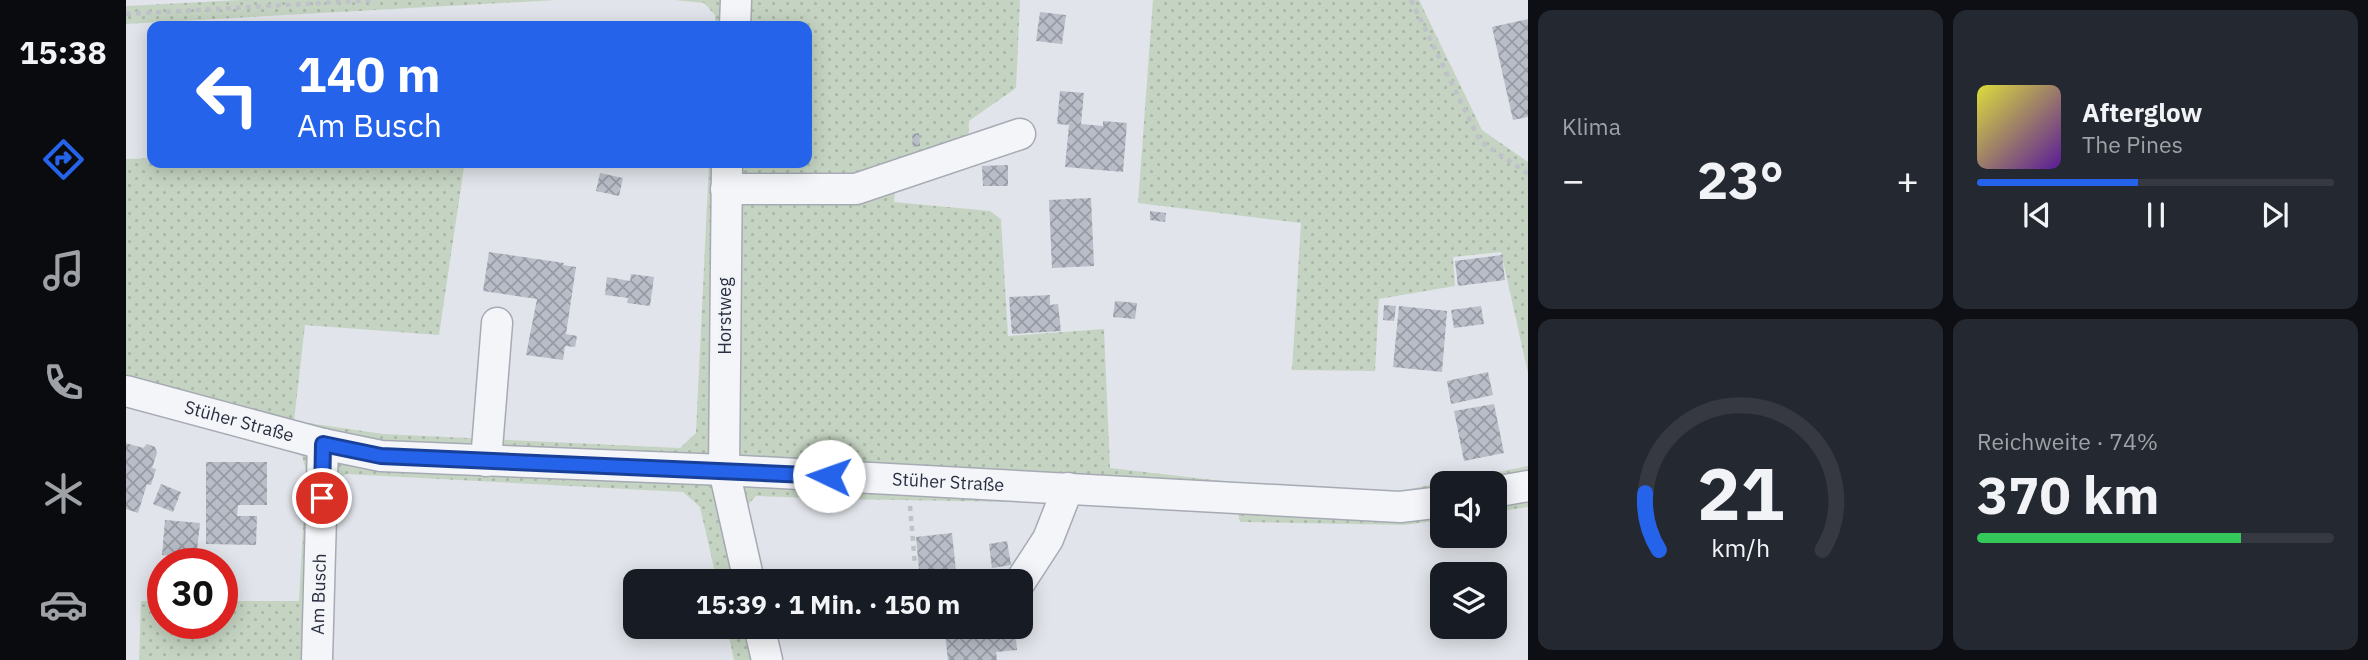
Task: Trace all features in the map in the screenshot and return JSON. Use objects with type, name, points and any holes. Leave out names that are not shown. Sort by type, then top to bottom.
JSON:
[{"type":"street","points":[[735,21],[736,0]]},
{"type":"street","points":[[727,176],[856,189],[1020,134]]},
{"type":"street","name":"Horstweg","points":[[727,176],[724,470],[746,569]]},
{"type":"street","points":[[486,461],[497,323]]},
{"type":"street","name":"Stüher Straße","points":[[126,391],[323,444],[381,456],[724,470],[1400,507],[1430,503]]},
{"type":"street","name":"Am Busch","points":[[317,660],[323,444]]},
{"type":"street","points":[[1507,490],[1528,486]]},
{"type":"street","points":[[1028,569],[1048,539],[1069,488]]},
{"type":"street","points":[[763,639],[767,660]]},
{"type":"path","points":[[126,14],[375,0]]},
{"type":"path","points":[[1411,0],[1480,141],[1528,174]]},
{"type":"path","points":[[908,481],[915,565]]},
{"type":"green space","points":[[239,0],[557,0],[126,24],[126,6]]},
{"type":"green space","points":[[675,0],[1020,0],[1016,88],[969,121],[968,148],[897,168],[894,202],[990,211],[1001,219],[1008,336],[1104,329],[1110,468],[1283,488],[1384,494],[1430,485],[1430,522],[1405,525],[1240,522],[1238,514],[1080,503],[756,496],[745,508],[758,569],[714,569],[700,507],[683,492],[346,474],[330,486],[326,660],[139,660],[141,601],[147,601],[147,639],[238,639],[238,601],[299,601],[306,471],[302,456],[284,446],[126,401],[126,159],[147,158],[147,168],[464,168],[439,335],[305,325],[294,421],[383,434],[680,448],[696,433],[709,168],[812,168],[812,21],[715,21],[715,15],[704,3]]},
{"type":"green space","points":[[1153,0],[1419,0],[1482,130],[1528,162],[1528,373],[1501,252],[1453,257],[1455,286],[1379,299],[1375,371],[1292,370],[1301,223],[1138,203]]},
{"type":"green space","points":[[1528,466],[1528,507],[1507,510],[1507,471],[1502,471]]},
{"type":"green space","points":[[730,639],[774,639],[779,660],[734,660]]},
{"type":"building","points":[[1040,12],[1066,15],[1062,44],[1036,41]]},
{"type":"building","points":[[1528,19],[1528,117],[1513,120],[1492,27]]},
{"type":"building","points":[[1060,91],[1084,93],[1081,124],[1103,126],[1103,121],[1127,123],[1123,172],[1065,167],[1069,125],[1057,124]]},
{"type":"building","points":[[919,133],[920,146],[913,147],[912,134]]},
{"type":"building","points":[[1008,165],[1008,186],[983,186],[982,166]]},
{"type":"building","points":[[600,173],[623,178],[619,196],[596,191]]},
{"type":"building","points":[[1091,198],[1094,266],[1052,268],[1049,200]]},
{"type":"building","points":[[1150,211],[1166,213],[1165,222],[1150,220]]},
{"type":"building","points":[[489,252],[576,267],[566,334],[577,336],[575,347],[565,346],[563,360],[526,355],[537,299],[483,291]]},
{"type":"building","points":[[1502,255],[1505,280],[1458,286],[1455,261]]},
{"type":"building","points":[[631,274],[654,277],[650,306],[627,303],[628,298],[605,295],[607,277],[630,281]]},
{"type":"building","points":[[1050,295],[1050,305],[1058,304],[1061,331],[1012,334],[1009,297]]},
{"type":"building","points":[[1115,301],[1137,303],[1135,319],[1113,317]]},
{"type":"building","points":[[1384,305],[1396,306],[1394,321],[1383,320]]},
{"type":"building","points":[[1399,306],[1447,311],[1442,372],[1393,367]]},
{"type":"building","points":[[1481,306],[1484,324],[1454,328],[1451,310]]},
{"type":"building","points":[[1488,372],[1493,395],[1451,404],[1447,381]]},
{"type":"building","points":[[1494,404],[1504,453],[1464,461],[1454,411]]},
{"type":"building","points":[[126,443],[143,448],[147,444],[155,447],[157,453],[152,468],[156,469],[151,485],[147,484],[138,513],[126,509]]},
{"type":"building","points":[[206,462],[267,462],[267,505],[238,505],[237,516],[257,516],[256,545],[206,544]]},
{"type":"building","points":[[161,484],[181,492],[173,512],[153,504]]},
{"type":"building","points":[[165,520],[200,523],[197,548],[163,548]]},
{"type":"building","points":[[952,533],[956,569],[919,569],[916,537]]},
{"type":"building","points":[[1007,541],[1011,565],[992,568],[989,544]]},
{"type":"building","points":[[946,639],[1016,639],[1017,650],[996,652],[997,660],[948,660]]},
{"type":"route","points":[[322,498],[323,444],[381,456],[829,476]]}]
